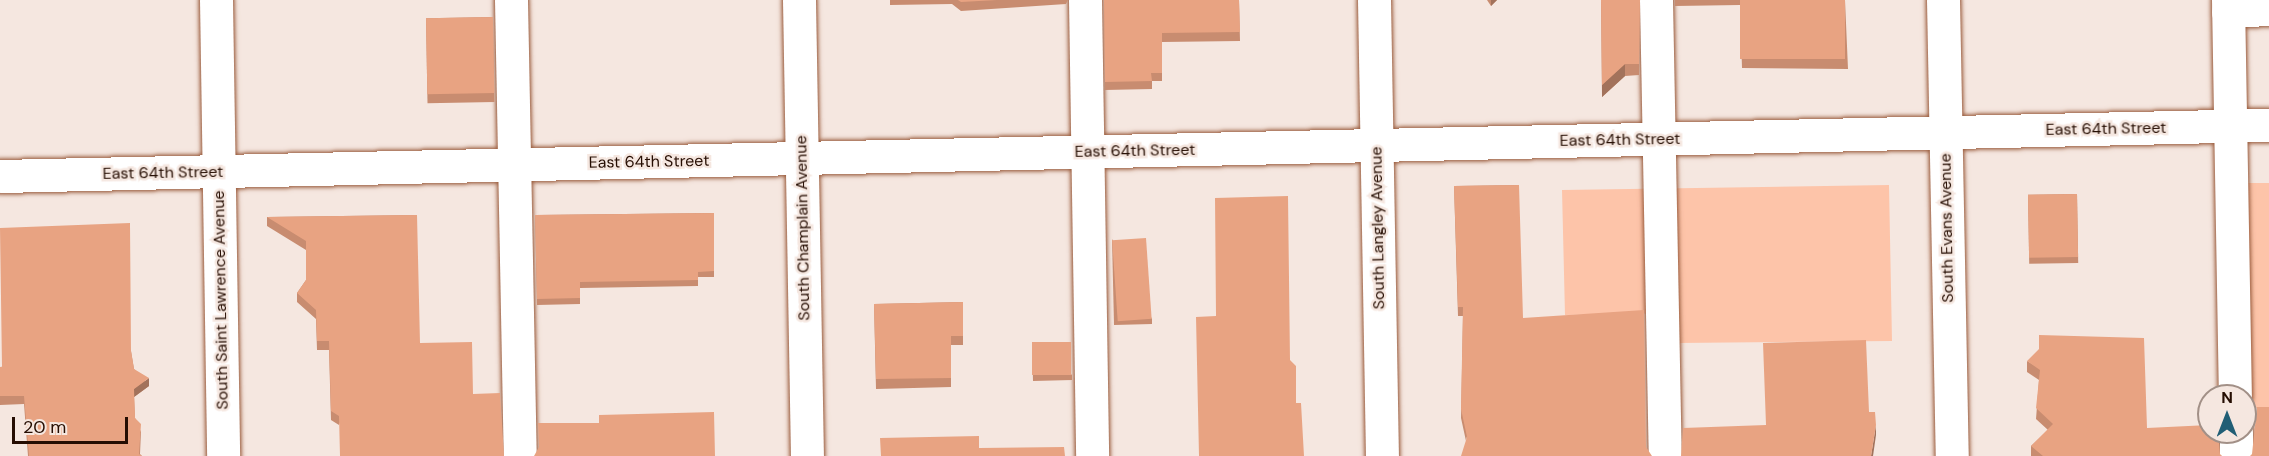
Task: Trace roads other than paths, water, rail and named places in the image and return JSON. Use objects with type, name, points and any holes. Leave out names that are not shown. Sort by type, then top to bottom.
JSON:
[{"type":"street","name":"South Saint Lawrence Avenue","points":[[216,0],[224,456]]},
{"type":"street","points":[[511,0],[520,456]]},
{"type":"street","name":"South Champlain Avenue","points":[[799,0],[807,456]]},
{"type":"street","points":[[1085,0],[1092,456]]},
{"type":"street","name":"South Langley Avenue","points":[[1374,0],[1382,456]]},
{"type":"street","points":[[1656,0],[1665,456]]},
{"type":"street","name":"South Evans Avenue","points":[[1943,0],[1952,456]]},
{"type":"street","points":[[2235,384],[2228,5],[2269,9]]},
{"type":"street","name":"East 64th Street","points":[[0,176],[2269,125]]}]
